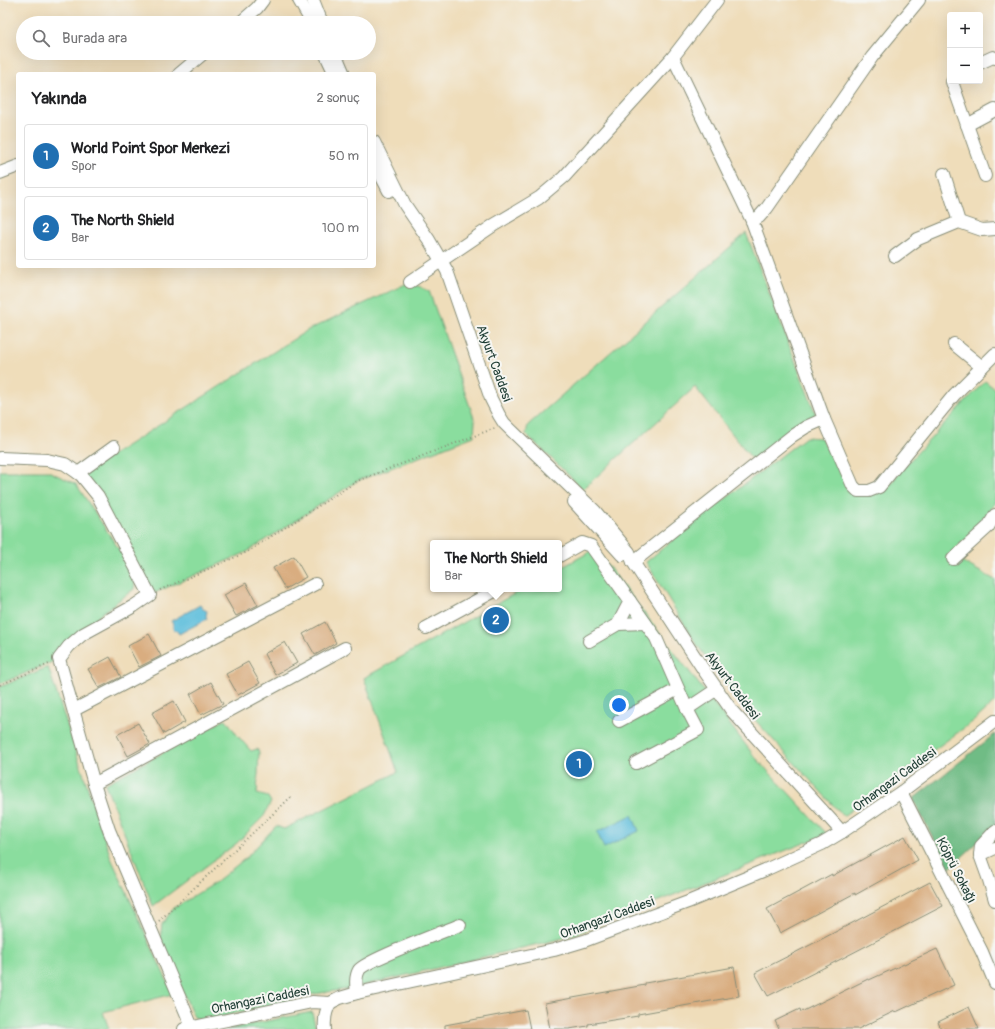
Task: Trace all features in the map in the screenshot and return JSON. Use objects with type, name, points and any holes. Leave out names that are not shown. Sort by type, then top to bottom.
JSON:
[{"type":"street","points":[[247,16],[260,4],[264,7],[274,0]]},
{"type":"street","points":[[299,0],[308,16]]},
{"type":"street","points":[[313,0],[319,16]]},
{"type":"street","points":[[410,282],[494,225],[539,198],[564,176],[673,57],[717,0]]},
{"type":"street","points":[[752,221],[759,217],[767,208],[872,56],[919,0]]},
{"type":"street","points":[[673,57],[752,221],[824,420],[853,486],[858,491],[869,491],[879,487],[954,395],[995,354]]},
{"type":"street","points":[[983,62],[993,57],[995,58]]},
{"type":"street","points":[[181,72],[196,60]]},
{"type":"street","points":[[328,60],[334,72]]},
{"type":"street","points":[[338,60],[343,72]]},
{"type":"street","points":[[953,84],[985,176]]},
{"type":"street","points":[[966,125],[995,110]]},
{"type":"street","name":"Akyurt Caddesi","points":[[376,146],[405,206],[438,263],[479,387],[498,427],[560,486],[625,559],[633,562]]},
{"type":"street","name":"Akyurt Caddesi","points":[[376,166],[397,207],[452,282],[491,399],[502,419],[511,430],[595,511],[629,552],[633,562],[732,711],[842,832]]},
{"type":"street","points":[[0,173],[16,167]]},
{"type":"street","points":[[944,174],[959,222]]},
{"type":"street","points":[[895,256],[918,239],[959,222],[982,230],[995,230]]},
{"type":"street","points":[[954,344],[982,366]]},
{"type":"street","points":[[633,562],[792,436],[806,427],[824,420]]},
{"type":"street","points":[[78,473],[114,447]]},
{"type":"street","points":[[0,458],[47,460],[65,464],[78,473],[98,496],[150,595],[134,606],[83,634],[70,646],[59,660],[94,784],[109,830],[151,929],[188,1028]]},
{"type":"street","points":[[953,559],[988,527],[995,515]]},
{"type":"street","points":[[562,554],[582,543],[591,546],[656,638],[687,709],[698,730],[636,763]]},
{"type":"street","points":[[74,710],[315,584]]},
{"type":"street","points":[[426,628],[492,592]]},
{"type":"street","points":[[618,624],[630,601]]},
{"type":"street","points":[[589,641],[618,624],[645,623]]},
{"type":"street","points":[[94,784],[345,648]]},
{"type":"street","points":[[619,721],[678,689]]},
{"type":"street","points":[[687,709],[717,689]]},
{"type":"street","name":"Orhangazi Caddesi","points":[[188,1028],[312,1002],[330,1003],[340,998],[357,993],[554,950],[584,941],[688,902],[822,844],[901,792],[995,721]]},
{"type":"street","name":"Köprü Sokağı","points":[[901,792],[992,967],[995,982]]},
{"type":"street","points":[[995,831],[981,846],[980,855],[992,879],[995,900]]},
{"type":"street","points":[[980,855],[995,848]]},
{"type":"street","points":[[357,993],[356,976],[360,968],[460,925]]},
{"type":"street","points":[[325,1029],[324,1021],[326,1010],[330,1003]]},
{"type":"path","points":[[150,595],[246,552],[358,481],[498,427]]},
{"type":"path","points":[[0,685],[59,660]]},
{"type":"path","points":[[151,929],[292,796]]},
{"type":"green space","points":[[746,233],[816,415],[753,460],[695,387],[583,489],[526,434],[528,425]]},
{"type":"green space","points":[[410,282],[429,291],[475,421],[474,436],[357,481],[247,552],[150,595],[81,475],[308,330]]},
{"type":"green space","points":[[985,381],[995,389],[995,502],[984,523],[946,557],[959,560],[995,580],[995,702],[975,720],[843,816],[744,708],[697,645],[646,562],[686,529],[806,437],[821,438],[849,488],[881,492],[888,488],[900,471]]},
{"type":"green space","points":[[0,471],[48,471],[76,484],[136,575],[134,589],[102,613],[59,659],[0,684]]},
{"type":"green space","points":[[595,549],[755,757],[827,834],[568,937],[348,989],[314,994],[204,1021],[194,1017],[160,941],[162,924],[174,908],[216,882],[247,857],[276,826],[284,829],[398,772],[364,678],[518,592],[562,592],[562,567]]},
{"type":"green space","points":[[48,667],[111,858],[173,994],[103,1012],[109,1029],[0,1029],[0,687]]},
{"type":"green space","points":[[226,719],[251,751],[257,749],[259,752],[257,794],[268,797],[271,802],[264,816],[237,843],[153,906],[105,784]]},
{"type":"green space","points":[[995,734],[995,826],[949,869],[913,799]]},
{"type":"green space","points":[[312,1012],[316,1029],[227,1029]]},
{"type":"water","points":[[200,605],[207,611],[207,619],[179,634],[173,629],[173,624],[171,621]]},
{"type":"water","points":[[632,815],[639,831],[604,848],[597,832]]},
{"type":"building","points":[[294,556],[306,577],[285,589],[273,568]]},
{"type":"building","points":[[246,583],[258,605],[236,616],[224,595]]},
{"type":"building","points":[[325,622],[336,643],[315,655],[303,634]]},
{"type":"building","points":[[149,634],[161,656],[139,667],[128,646]]},
{"type":"building","points":[[285,642],[297,663],[275,675],[264,654]]},
{"type":"building","points":[[110,657],[121,677],[99,688],[88,669]]},
{"type":"building","points":[[248,662],[260,683],[238,695],[226,674]]},
{"type":"building","points":[[211,682],[223,704],[201,715],[190,694]]},
{"type":"building","points":[[174,701],[185,722],[164,734],[152,713]]},
{"type":"building","points":[[138,723],[150,744],[128,756],[117,735]]},
{"type":"building","points":[[905,836],[918,860],[855,895],[855,893],[780,933],[767,909],[832,874],[832,876]]},
{"type":"building","points":[[930,882],[943,906],[768,996],[755,973]]},
{"type":"building","points":[[937,949],[954,985],[858,1029],[779,1029],[775,1021],[800,1009],[801,1012],[868,979],[869,980]]},
{"type":"building","points":[[734,967],[739,996],[638,1014],[638,1016],[588,1024],[588,1026],[569,1029],[550,1029],[545,1003]]},
{"type":"building","points":[[969,1007],[979,1029],[941,1029],[938,1022]]},
{"type":"building","points":[[526,1010],[530,1029],[445,1029],[445,1025]]},
{"type":"place","name":"The North Shield","points":[[496,620]]},
{"type":"place","name":"World Point Spor Merkezi","points":[[579,764]]}]
